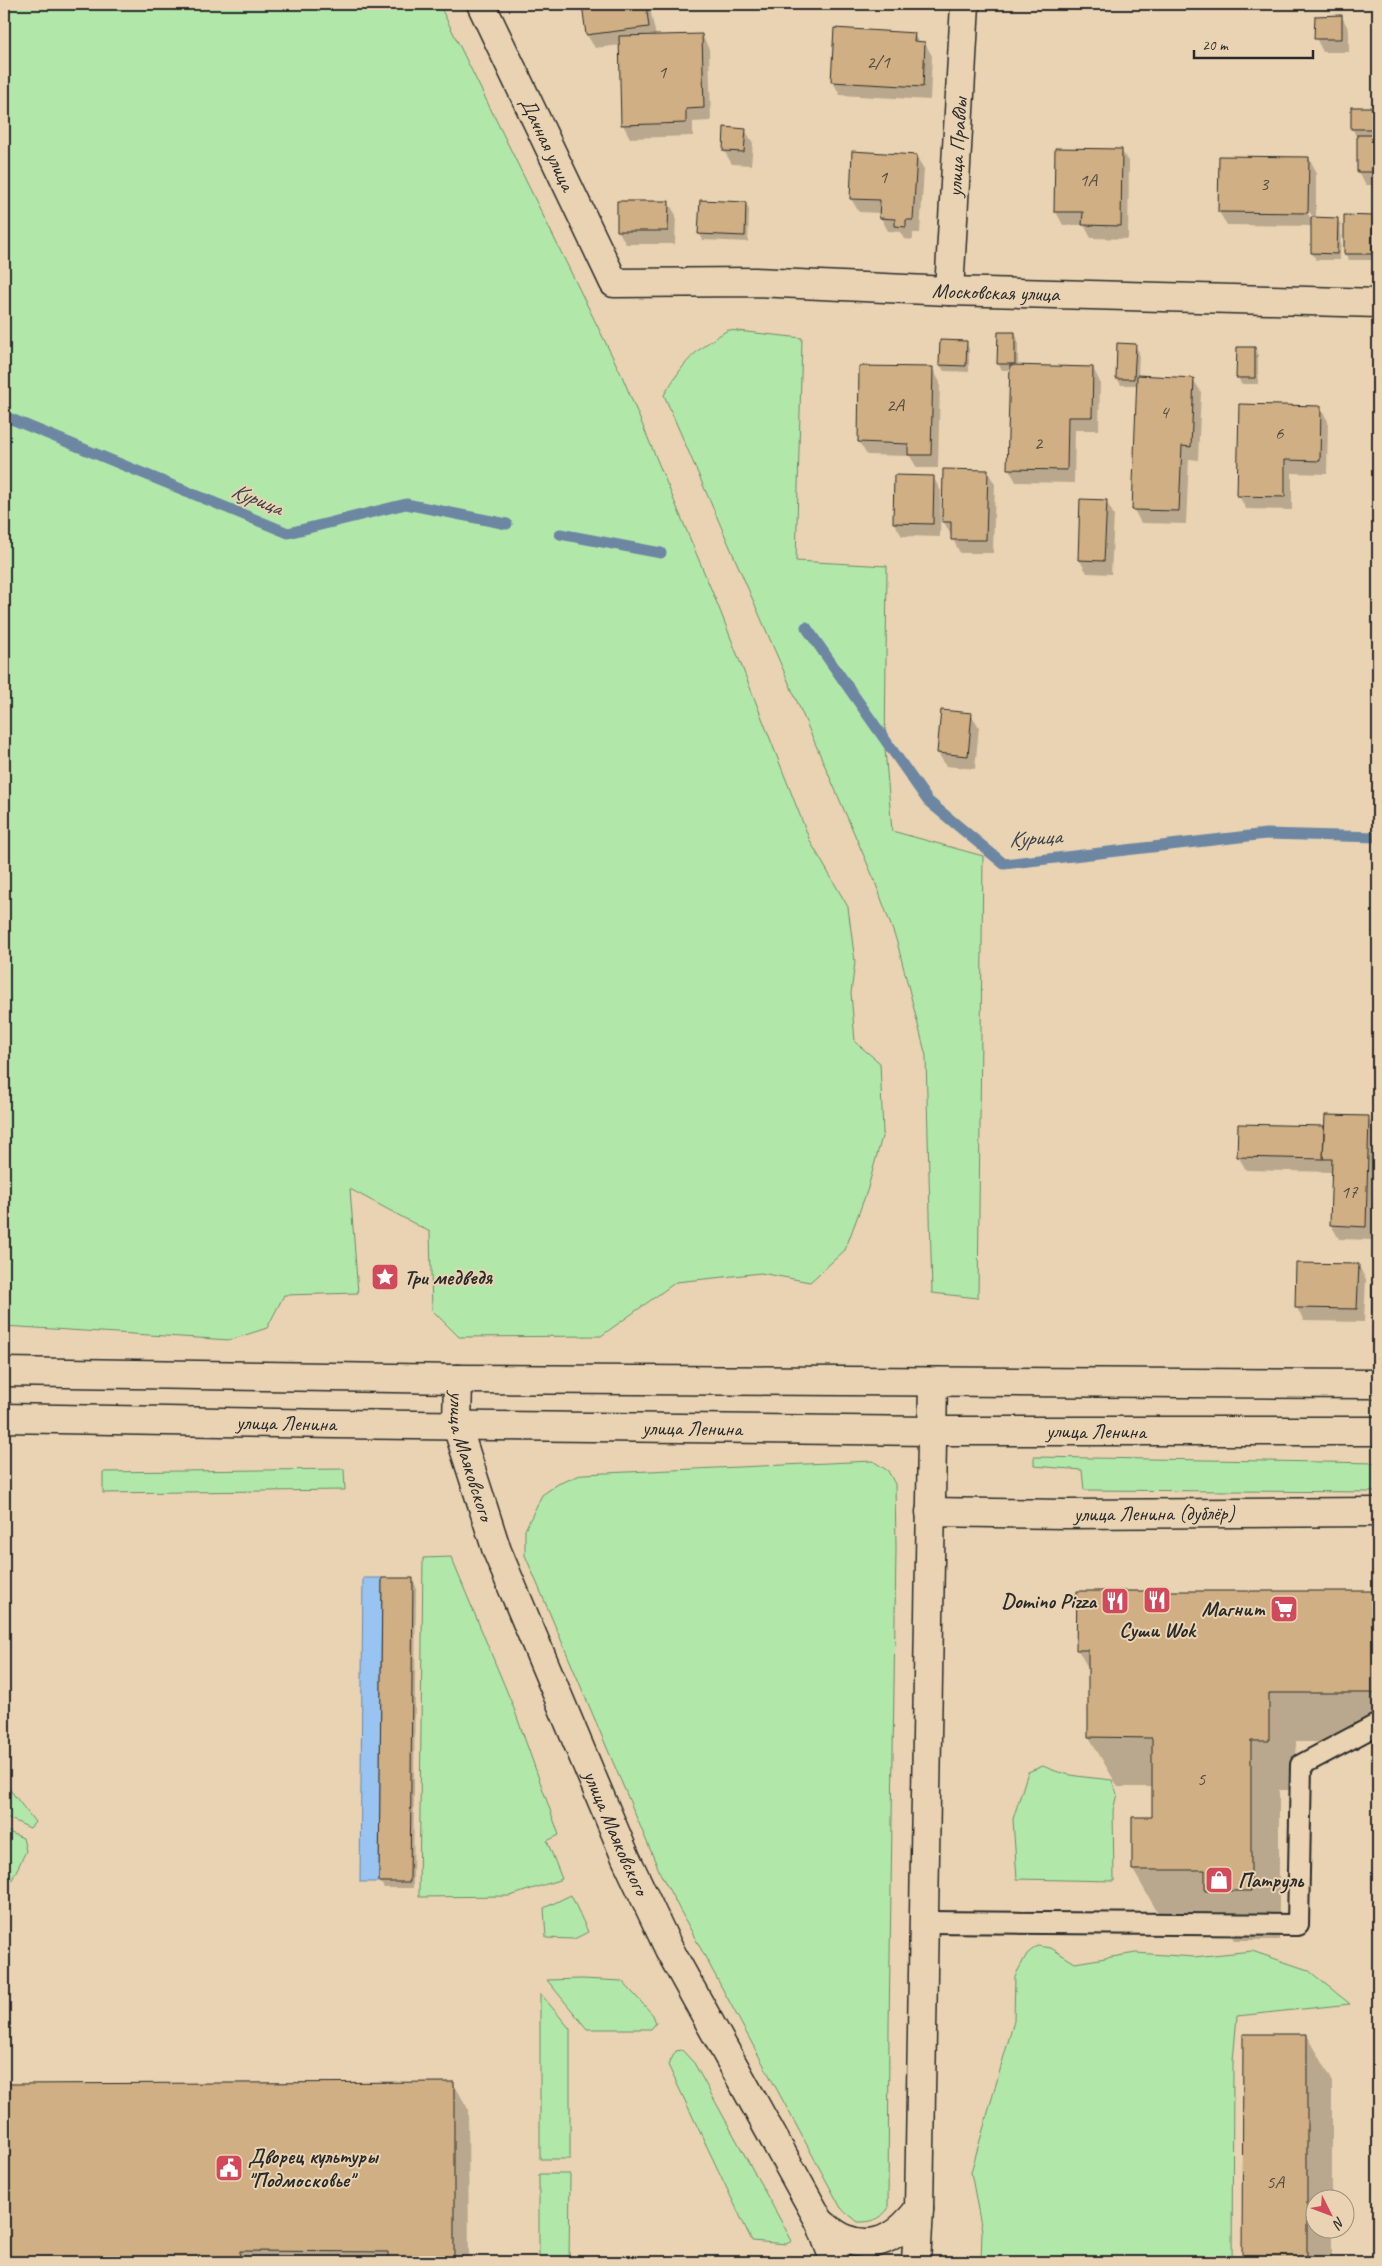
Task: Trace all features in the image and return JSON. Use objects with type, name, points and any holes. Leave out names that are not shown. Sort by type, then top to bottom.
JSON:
[{"type":"street","name":"Дачная улица","points":[[481,4],[614,283]]},
{"type":"street","name":"улица Правды","points":[[949,290],[965,4]]},
{"type":"street","name":"Московская улица","points":[[614,283],[755,282],[1378,303]]},
{"type":"street","points":[[4,1372],[458,1379],[1378,1384]]},
{"type":"street","name":"улица Маяковского","points":[[458,1379],[457,1426],[497,1551],[626,1858],[669,1949],[820,2222],[835,2262]]},
{"type":"street","points":[[916,2262],[919,2209],[933,1382]]},
{"type":"street","name":"улица Ленина","points":[[4,1418],[457,1426],[932,1431],[1378,1431]]},
{"type":"street","name":"улица Ленина (дублёр)","points":[[930,1512],[1066,1514],[1378,1512]]},
{"type":"street","points":[[820,2222],[847,2239],[866,2243],[885,2240],[903,2228],[919,2209]]},
{"type":"lane","points":[[923,1922],[1298,1926],[1301,1764],[1378,1724]]},
{"type":"green space","points":[[4,4],[439,4],[622,376],[719,608],[810,841],[848,907],[855,962],[851,993],[855,1042],[880,1063],[883,1133],[867,1191],[845,1250],[810,1282],[761,1273],[676,1282],[601,1336],[459,1337],[432,1310],[430,1232],[350,1189],[358,1293],[284,1295],[267,1328],[230,1340],[4,1326]]},
{"type":"green space","points":[[728,330],[802,338],[796,561],[887,566],[885,749],[892,831],[983,856],[978,1298],[932,1293],[926,1056],[897,942],[874,879],[664,395],[684,365],[706,344]]},
{"type":"green space","points":[[1034,1457],[1378,1463],[1378,1492],[1084,1490],[1082,1470],[1034,1466]]},
{"type":"green space","points":[[873,1461],[888,1471],[895,1484],[896,1548],[888,2209],[875,2220],[858,2222],[841,2208],[661,1875],[525,1555],[525,1530],[542,1495],[558,1484],[583,1474]]},
{"type":"green space","points":[[344,1469],[345,1490],[103,1493],[103,1472]]},
{"type":"green space","points":[[451,1557],[513,1706],[559,1835],[547,1841],[562,1879],[510,1896],[419,1897],[423,1558]]},
{"type":"green space","points":[[1043,1766],[1068,1774],[1112,1780],[1117,1794],[1113,1810],[1114,1881],[1017,1879],[1013,1819],[1028,1772]]},
{"type":"green space","points":[[4,1782],[35,1822],[30,1828],[4,1816]]},
{"type":"green space","points":[[4,1830],[23,1838],[26,1851],[4,1896]]},
{"type":"green space","points":[[571,1895],[588,1932],[574,1939],[546,1938],[544,1908]]},
{"type":"green space","points":[[1037,1946],[1051,1948],[1075,1963],[1136,1953],[1194,1957],[1252,1951],[1308,1970],[1350,2004],[1237,2016],[1233,2061],[1232,2262],[981,2262],[982,2231],[971,2172],[1014,2021],[1015,1976],[1027,1954]]},
{"type":"green space","points":[[547,1980],[622,1981],[653,2015],[656,2023],[651,2029],[587,2029]]},
{"type":"green space","points":[[540,1993],[570,2029],[570,2159],[540,2159]]},
{"type":"green space","points":[[682,2050],[694,2063],[792,2241],[786,2244],[752,2241],[668,2065],[676,2051]]},
{"type":"green space","points":[[539,2174],[570,2174],[569,2262],[539,2262]]},
{"type":"water","points":[[363,1578],[382,1578],[379,1882],[360,1882]]},
{"type":"building","points":[[582,4],[646,4],[649,27],[586,35]]},
{"type":"building","points":[[1342,15],[1342,39],[1314,39],[1315,16]]},
{"type":"building","points":[[834,28],[915,33],[914,41],[925,42],[923,87],[831,82]]},
{"type":"building","points":[[702,34],[704,108],[686,109],[686,123],[621,125],[619,36]]},
{"type":"building","points":[[1351,107],[1378,107],[1378,129],[1351,129]]},
{"type":"building","points":[[724,127],[746,129],[744,152],[723,151]]},
{"type":"building","points":[[1357,135],[1378,135],[1378,172],[1357,172]]},
{"type":"building","points":[[1055,148],[1122,149],[1121,226],[1082,225],[1083,212],[1054,212]]},
{"type":"building","points":[[852,151],[917,155],[913,220],[906,220],[906,227],[895,226],[895,219],[879,218],[880,200],[850,199]]},
{"type":"building","points":[[1219,156],[1309,157],[1308,213],[1218,212]]},
{"type":"building","points":[[1376,176],[1378,176],[1378,207],[1376,207]]},
{"type":"building","points":[[700,200],[746,202],[745,236],[698,234]]},
{"type":"building","points":[[617,201],[669,201],[668,231],[617,231]]},
{"type":"building","points":[[1344,215],[1373,216],[1372,254],[1344,254]]},
{"type":"building","points":[[1311,217],[1338,218],[1337,254],[1311,253]]},
{"type":"building","points":[[998,332],[1015,332],[1015,364],[997,364]]},
{"type":"building","points":[[940,340],[967,341],[966,366],[939,365]]},
{"type":"building","points":[[1117,343],[1136,344],[1134,379],[1116,379]]},
{"type":"building","points":[[1237,347],[1255,347],[1255,378],[1236,378]]},
{"type":"building","points":[[1010,365],[1093,367],[1092,417],[1068,417],[1067,470],[1007,469]]},
{"type":"building","points":[[859,366],[933,367],[931,455],[908,455],[908,444],[858,442]]},
{"type":"building","points":[[1137,375],[1194,378],[1191,447],[1182,446],[1179,511],[1132,510]]},
{"type":"building","points":[[1239,404],[1321,406],[1320,461],[1285,460],[1285,497],[1237,496]]},
{"type":"building","points":[[943,469],[988,470],[986,540],[951,540],[951,522],[942,522]]},
{"type":"building","points":[[894,475],[934,476],[933,524],[893,523]]},
{"type":"building","points":[[1080,499],[1107,500],[1104,561],[1078,560]]},
{"type":"building","points":[[941,710],[972,713],[968,756],[937,753]]},
{"type":"building","points":[[1325,1115],[1369,1116],[1366,1227],[1330,1225],[1332,1159],[1323,1159]]},
{"type":"building","points":[[1238,1124],[1324,1126],[1323,1159],[1237,1157]]},
{"type":"building","points":[[1296,1263],[1359,1264],[1357,1309],[1295,1308]]},
{"type":"building","points":[[1372,1285],[1378,1285],[1378,1319],[1372,1319]]},
{"type":"building","points":[[382,1578],[413,1578],[410,1882],[379,1882]]},
{"type":"building","points":[[1077,1591],[1378,1591],[1378,1693],[1269,1693],[1269,1741],[1251,1741],[1251,1891],[1205,1891],[1205,1870],[1132,1870],[1132,1817],[1152,1817],[1152,1738],[1088,1737],[1088,1650],[1076,1650]]},
{"type":"building","points":[[1243,2034],[1307,2034],[1307,2188],[1304,2188],[1304,2238],[1307,2238],[1307,2262],[1242,2262]]},
{"type":"building","name":"Дворец культуры \"Подмосковье\"","points":[[454,2082],[454,2262],[388,2262],[388,2252],[240,2251],[239,2262],[4,2262],[4,2084]]},
{"type":"waterway","name":"Курица","points":[[4,416],[288,533],[406,504],[507,524]]},
{"type":"waterway","name":"Курица","points":[[560,534],[661,553]]},
{"type":"waterway","name":"Курица","points":[[806,627],[928,801],[1004,864],[1266,834],[1378,837]]},
{"type":"place","name":"Три медведя","points":[[385,1277]]},
{"type":"place","name":"Суши Wok","points":[[1157,1600]]},
{"type":"place","name":"Domino Pizza","points":[[1115,1601]]},
{"type":"place","name":"Магнит","points":[[1284,1609]]},
{"type":"place","name":"Патруль","points":[[1219,1880]]},
{"type":"place","name":"Дворец культуры \"Подмосковье\"","points":[[229,2168]]}]
